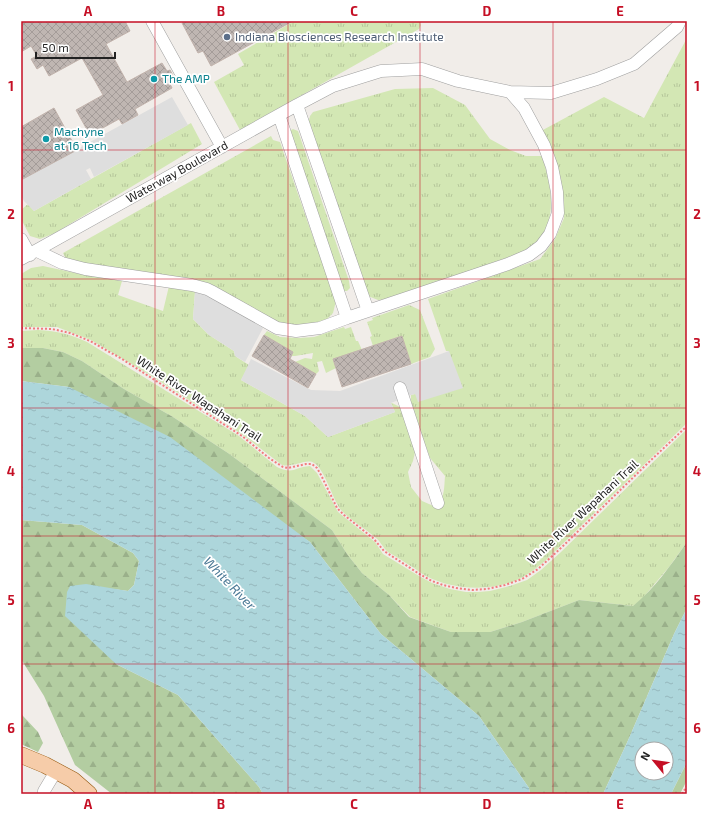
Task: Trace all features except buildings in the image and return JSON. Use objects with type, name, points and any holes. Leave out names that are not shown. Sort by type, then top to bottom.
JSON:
[{"type":"main road","points":[[21,756],[56,771],[76,787],[89,794]]},
{"type":"street","points":[[152,21],[222,147]]},
{"type":"street","name":"Waterway Boulevard","points":[[29,255],[333,86],[381,71],[422,69],[458,81],[510,92],[551,93],[597,79],[634,64],[677,27],[680,21]]},
{"type":"street","points":[[21,240],[29,255],[85,269],[192,285],[211,290],[277,328],[296,331],[320,328],[508,264],[528,255],[541,246],[550,234],[558,213],[557,192],[552,167],[544,145],[524,108],[510,92]]},
{"type":"street","points":[[297,105],[368,311]]},
{"type":"street","points":[[279,115],[347,318]]},
{"type":"street","points":[[400,388],[438,503]]},
{"type":"street","points":[[44,794],[44,791],[56,771]]},
{"type":"path","name":"White River Wapahani Trail","points":[[21,328],[52,328],[90,341],[122,359],[242,436],[282,467],[288,468],[312,464],[317,468],[321,475],[337,508],[373,538],[384,551],[426,578],[443,585],[456,588],[472,590],[505,585],[522,580],[538,569],[562,548],[687,426]]},
{"type":"path","points":[[682,794],[687,786]]},
{"type":"green space","points":[[294,21],[419,21],[421,25],[419,29],[240,130],[214,82],[244,65],[238,54]]},
{"type":"green space","points":[[687,38],[687,423],[545,561],[523,577],[512,582],[475,588],[449,585],[426,576],[388,552],[376,538],[349,518],[341,510],[325,477],[318,466],[314,463],[308,462],[286,466],[282,465],[228,425],[150,375],[91,340],[57,327],[21,327],[21,274],[31,268],[43,266],[122,281],[118,295],[163,311],[169,286],[195,292],[193,319],[209,335],[234,351],[235,356],[249,365],[241,380],[305,416],[328,437],[395,412],[391,403],[400,407],[416,448],[413,461],[408,472],[411,487],[422,501],[436,507],[443,496],[445,476],[430,458],[411,406],[411,395],[415,394],[449,351],[446,351],[428,299],[540,259],[555,239],[564,218],[562,188],[541,131],[604,97],[644,118]]},
{"type":"green space","points":[[433,88],[465,105],[490,139],[510,150],[526,156],[542,156],[548,178],[551,201],[548,224],[536,244],[526,251],[390,299],[378,300],[368,296],[308,124],[310,116],[313,112],[395,89]]},
{"type":"green space","points":[[191,123],[202,144],[55,233],[40,239],[30,236],[21,219],[21,210],[28,204],[34,211]]},
{"type":"green space","points":[[293,129],[298,131],[349,281],[350,288],[347,291],[344,291],[290,132]]},
{"type":"green space","points":[[271,136],[273,140],[280,142],[336,301],[333,313],[327,319],[306,326],[288,326],[267,319],[221,293],[69,261],[65,257],[63,253]]},
{"type":"green space","points":[[409,305],[420,310],[435,349],[430,357],[411,364],[401,336],[373,346],[370,337],[372,336],[367,322],[373,320],[372,318]]},
{"type":"green space","points":[[344,327],[345,329],[351,327],[356,341],[358,341],[362,350],[333,359],[336,368],[326,373],[322,361],[317,362],[319,371],[316,374],[295,362],[305,358],[312,359],[313,353],[291,356],[293,352],[264,335],[267,331],[280,337],[314,337]]},
{"type":"green space","points":[[38,330],[64,333],[87,342],[239,436],[277,467],[291,470],[310,466],[317,473],[338,512],[375,542],[383,554],[432,583],[450,589],[466,592],[490,591],[527,580],[561,552],[687,429],[687,542],[669,567],[642,599],[633,606],[579,600],[522,622],[490,632],[451,632],[410,617],[389,595],[362,573],[347,554],[332,530],[228,453],[173,417],[124,389],[82,361],[63,352],[43,348],[21,348],[21,331]]},
{"type":"green space","points":[[21,348],[43,348],[63,352],[82,361],[124,389],[173,417],[228,453],[332,530],[347,554],[362,573],[389,595],[409,617],[451,632],[490,632],[522,622],[579,600],[633,606],[656,584],[687,542],[687,608],[603,794],[530,794],[529,788],[479,716],[381,634],[310,542],[69,387],[21,381]]},
{"type":"green space","points":[[21,520],[82,525],[133,553],[139,561],[134,585],[128,591],[113,589],[116,664],[178,695],[259,787],[263,794],[112,794],[75,765],[44,696],[21,659]]},
{"type":"green space","points":[[21,713],[38,732],[43,743],[38,752],[21,744]]},
{"type":"green space","points":[[687,762],[687,780],[680,794],[671,794]]},
{"type":"shaded area","points":[[172,97],[188,125],[94,177],[90,168],[86,170],[91,179],[34,211],[24,201],[21,195],[21,180]]},
{"type":"shaded area","points":[[195,292],[215,297],[263,328],[245,362],[235,356],[234,351],[209,335],[193,319]]},
{"type":"shaded area","points":[[449,351],[463,388],[418,402],[415,394],[411,395],[391,403],[395,412],[328,437],[305,416],[241,380],[251,359],[311,390],[340,391]]},
{"type":"water","name":"White River","points":[[21,381],[69,387],[170,437],[310,542],[381,634],[479,716],[529,788],[530,794],[263,794],[259,787],[178,695],[116,664],[65,616],[67,592],[70,586],[86,584],[128,591],[134,585],[139,561],[133,553],[82,525],[21,520]]},
{"type":"water","points":[[687,608],[687,762],[671,794],[603,794],[674,634]]},
{"type":"place","name":"Indiana Biosciences Research Institute","points":[[227,37]]},
{"type":"place","name":"The AMP","points":[[154,79]]},
{"type":"place","name":"Machyne at 16 Tech","points":[[46,139]]}]
